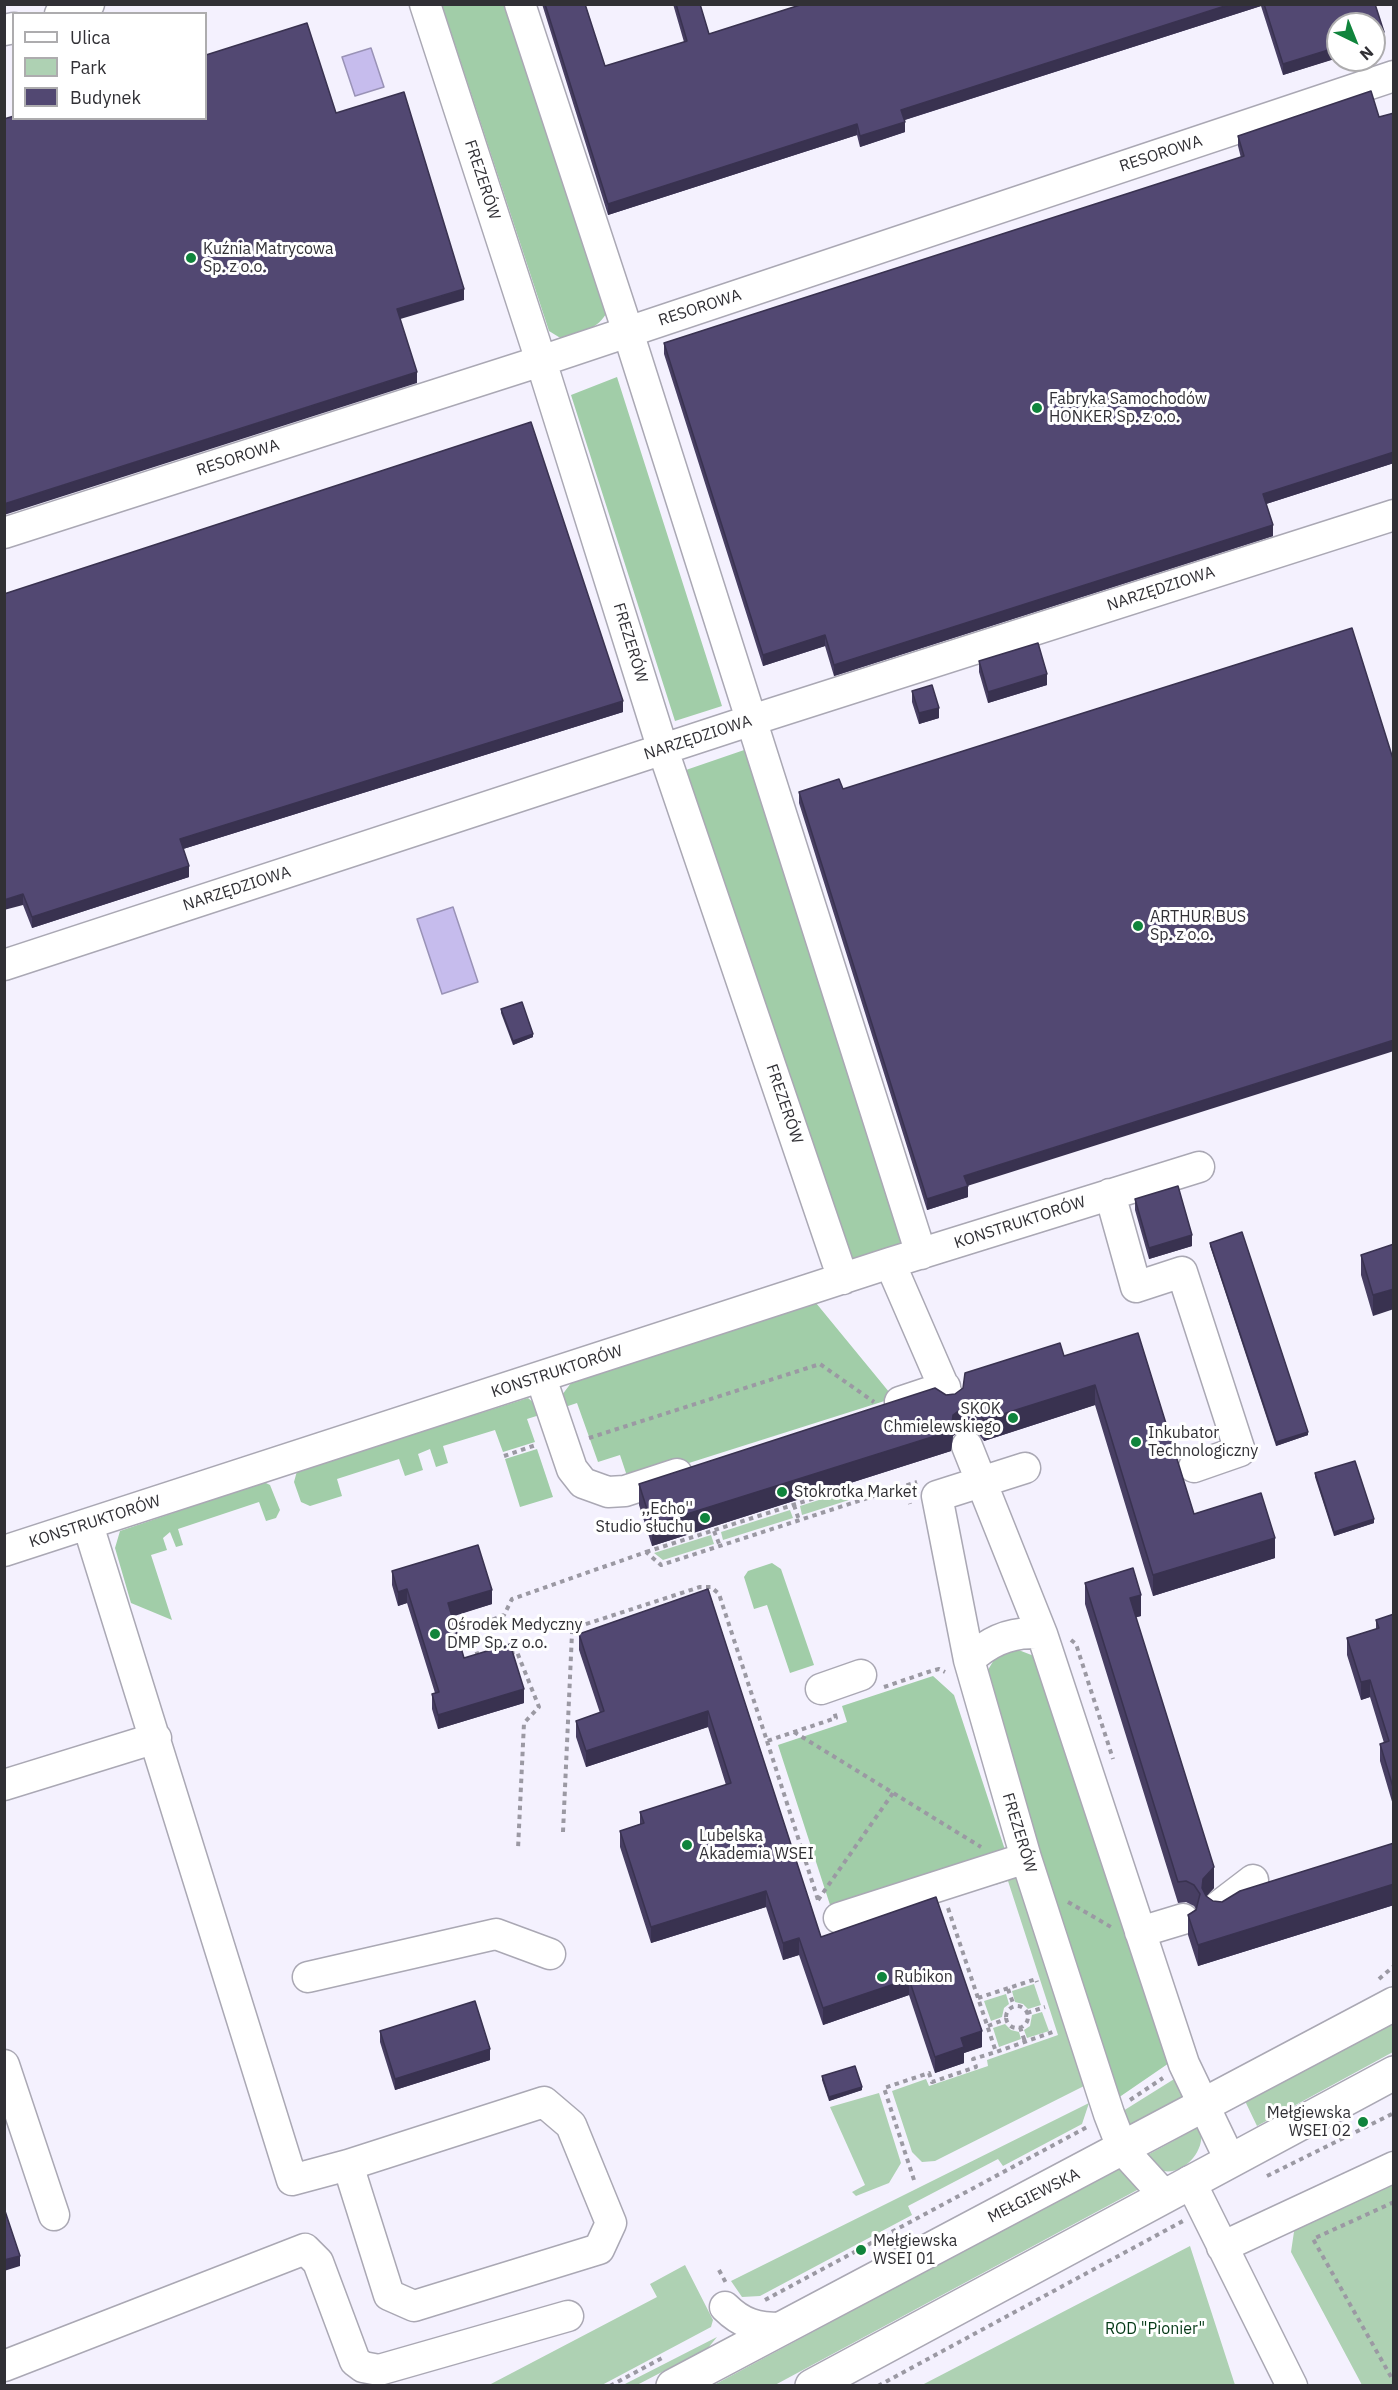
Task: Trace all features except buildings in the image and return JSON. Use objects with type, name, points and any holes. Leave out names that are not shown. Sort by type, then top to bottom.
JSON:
[{"type":"main road","name":"MEŁGIEWSKA","points":[[672,2370],[724,2358],[1123,2150],[1394,2004]]},
{"type":"main road","points":[[812,2385],[1394,2073]]},
{"type":"street","points":[[66,12],[89,4]]},
{"type":"street","name":"FREZERÓW","points":[[425,4],[541,361],[663,750],[843,1279]]},
{"type":"street","points":[[520,4],[628,332],[921,1254]]},
{"type":"street","name":"RESOROWA","points":[[4,533],[541,361],[1394,76]]},
{"type":"street","name":"NARZĘDZIOWA","points":[[4,965],[752,720],[1394,514]]},
{"type":"street","name":"KONSTRUKTORÓW","points":[[4,1551],[890,1263],[1199,1167]]},
{"type":"street","points":[[1110,1194],[1136,1287],[1182,1272],[1240,1450],[1194,1467]]},
{"type":"street","points":[[877,1409],[947,1393],[890,1263]]},
{"type":"street","points":[[542,1378],[572,1469],[583,1483],[608,1492],[625,1491],[703,1465]]},
{"type":"street","points":[[967,1446],[1042,1634],[1130,1932],[1181,2056],[1230,2160]]},
{"type":"street","points":[[927,1489],[981,1482],[1025,1468]]},
{"type":"street","name":"FREZERÓW","points":[[927,1489],[969,1660],[1026,1858],[1109,2114],[1123,2150],[1177,2188],[1222,2247],[1292,2385]]},
{"type":"street","points":[[88,1525],[292,2180],[348,2165],[543,2102],[571,2125],[611,2223],[599,2249],[414,2306],[389,2295],[348,2165]]},
{"type":"street","points":[[969,1660],[984,1646],[1005,1637],[1025,1632],[1042,1634]]},
{"type":"street","points":[[822,1689],[861,1675]]},
{"type":"street","points":[[4,1785],[156,1738]]},
{"type":"street","points":[[826,1909],[1026,1858]]},
{"type":"street","points":[[1220,1906],[1253,1880]]},
{"type":"street","points":[[1130,1932],[1183,1919]]},
{"type":"street","points":[[308,1977],[496,1934],[550,1954]]},
{"type":"street","points":[[4,2065],[54,2215]]},
{"type":"street","points":[[1222,2247],[1394,2167]]},
{"type":"street","points":[[4,2366],[305,2249],[318,2262],[355,2361],[363,2367],[379,2370],[568,2316]]},
{"type":"street","points":[[730,2304],[738,2319],[751,2326],[781,2328]]},
{"type":"street","points":[[724,2358],[729,2331],[730,2304]]},
{"type":"path","points":[[589,1438],[820,1364],[877,1409]]},
{"type":"path","points":[[504,1456],[536,1445]]},
{"type":"path","points":[[487,1655],[477,1656],[469,1629],[504,1615],[512,1599],[646,1552],[843,1489],[858,1501]]},
{"type":"path","points":[[646,1552],[661,1564],[858,1501],[927,1489]]},
{"type":"path","points":[[794,1505],[799,1520]]},
{"type":"path","points":[[714,1531],[720,1546]]},
{"type":"path","points":[[563,1832],[572,1633],[580,1626],[700,1587],[716,1589],[757,1711],[750,1713]]},
{"type":"path","points":[[458,1651],[474,1646]]},
{"type":"path","points":[[507,1653],[518,1652],[538,1707],[524,1723],[518,1849]]},
{"type":"path","points":[[794,1732],[988,1851]]},
{"type":"path","points":[[767,1741],[826,1909]]},
{"type":"path","points":[[826,1909],[893,1793]]},
{"type":"path","points":[[1060,1897],[1130,1932]]},
{"type":"path","points":[[947,1904],[996,2052]]},
{"type":"path","points":[[978,1998],[1036,1979],[1039,1988]]},
{"type":"path","points":[[1008,1989],[1014,2006]]},
{"type":"path","points":[[1042,1998],[1047,2015]]},
{"type":"path","points":[[1014,2006],[1023,2007],[1027,2013],[1028,2020],[1020,2027],[1013,2027],[1006,2019],[1007,2012],[1014,2006]]},
{"type":"path","points":[[1027,2013],[1045,2007]]},
{"type":"path","points":[[988,2026],[1006,2019]]},
{"type":"path","points":[[914,2180],[884,2088],[929,2073],[932,2082],[976,2067],[973,2059],[1053,2032],[1050,2024]]},
{"type":"path","points":[[1020,2027],[1025,2042]]},
{"type":"path","points":[[1122,2106],[1167,2075]]},
{"type":"path","points":[[1267,2176],[1394,2113]]},
{"type":"path","points":[[719,2270],[730,2304],[756,2305],[1094,2124]]},
{"type":"path","points":[[1394,2202],[1312,2240],[1394,2382]]},
{"type":"path","points":[[879,2385],[1183,2221]]},
{"type":"path","points":[[610,2385],[672,2370]]},
{"type":"green space","points":[[442,5],[506,5],[608,311],[589,330],[562,339],[549,331]]},
{"type":"green space","points":[[617,377],[722,706],[675,721],[571,395]]},
{"type":"green space","points":[[750,748],[907,1246],[849,1264],[683,771]]},
{"type":"green space","points":[[816,1303],[894,1398],[629,1482],[620,1455],[598,1462],[577,1403],[562,1408],[562,1395],[571,1383]]},
{"type":"green space","points":[[528,1398],[546,1413],[527,1419],[535,1442],[503,1452],[495,1430],[443,1446],[448,1463],[436,1467],[430,1449],[418,1454],[423,1470],[405,1476],[399,1459],[337,1479],[342,1496],[310,1506],[301,1502],[294,1482],[297,1471]]},
{"type":"green space","points":[[537,1449],[553,1497],[520,1507],[505,1459]]},
{"type":"green space","points":[[264,1482],[270,1485],[280,1510],[276,1518],[266,1521],[259,1502],[178,1529],[183,1545],[176,1547],[170,1532],[163,1538],[167,1550],[151,1555],[172,1620],[131,1603],[115,1548],[120,1531]]},
{"type":"green space","points":[[841,1493],[849,1500],[802,1515],[800,1506]]},
{"type":"green space","points":[[790,1510],[793,1518],[723,1540],[721,1532]]},
{"type":"green space","points":[[711,1535],[714,1544],[663,1560],[654,1553]]},
{"type":"green space","points":[[772,1563],[781,1569],[814,1665],[790,1673],[767,1605],[754,1609],[744,1577],[748,1571]]},
{"type":"green space","points":[[1016,1649],[1034,1656],[1172,2061],[1118,2098],[1050,1892],[985,1675],[995,1658]]},
{"type":"green space","points":[[933,1676],[954,1695],[1006,1853],[832,1911],[778,1745],[847,1722],[842,1706]]},
{"type":"green space","points":[[1016,1872],[1084,2086],[935,2161],[922,2162],[912,2152],[892,2091],[926,2079],[929,2086],[988,2066],[987,2060],[1058,2035],[1008,1881],[995,1885],[993,1880]]},
{"type":"green space","points":[[1034,1984],[1041,2005],[1028,2009],[1023,2004],[1015,2002],[1012,1991]]},
{"type":"green space","points":[[1006,1994],[1009,2004],[1004,2008],[1002,2017],[991,2021],[984,2001]]},
{"type":"green space","points":[[1042,2012],[1049,2031],[1027,2038],[1024,2030],[1030,2026],[1032,2015]]},
{"type":"green space","points":[[1393,2020],[1393,2052],[1257,2126],[1245,2101]]},
{"type":"green space","points":[[1005,2024],[1011,2030],[1019,2032],[1021,2039],[999,2047],[993,2028]]},
{"type":"green space","points":[[1179,2076],[1186,2095],[1127,2126],[1123,2111]]},
{"type":"green space","points":[[879,2093],[901,2163],[889,2183],[856,2196],[852,2192],[865,2185],[830,2107]]},
{"type":"green space","points":[[1089,2103],[1082,2124],[1003,2166],[998,2159],[908,2206],[912,2215],[760,2296],[742,2297],[731,2281]]},
{"type":"green space","points":[[1197,2128],[1201,2131],[1200,2146],[1191,2160],[1178,2169],[1160,2170],[1142,2158]]},
{"type":"green space","points":[[1118,2168],[1139,2189],[775,2385],[712,2386]]},
{"type":"green space","points":[[1393,2177],[1393,2385],[1362,2385],[1291,2252],[1295,2225]]},
{"type":"green space","name":"ROD \"Pionier\"","points":[[1190,2246],[1235,2385],[922,2385]]},
{"type":"green space","points":[[685,2265],[713,2320],[711,2327],[602,2385],[489,2385],[657,2297],[650,2284]]},
{"type":"green space","points":[[717,2337],[708,2348],[637,2385],[623,2385]]},
{"type":"shaded area","points":[[371,48],[384,87],[355,96],[342,57]]},
{"type":"shaded area","points":[[453,907],[478,982],[442,994],[417,919]]},
{"type":"place","name":"Kuźnia Matrycowa Sp. z o.o.","points":[[191,258]]},
{"type":"place","name":"Fabryka Samochodów HONKER Sp. z o.o.","points":[[1037,408]]},
{"type":"place","name":"ARTHUR BUS Sp. z o.o.","points":[[1138,926]]},
{"type":"place","name":"SKOK Chmielewskiego","points":[[1013,1418]]},
{"type":"place","name":"Inkubator Technologiczny","points":[[1136,1442]]},
{"type":"place","name":"Stokrotka Market","points":[[782,1492]]},
{"type":"place","name":",,Echo'' Studio słuchu","points":[[705,1518]]},
{"type":"place","name":"Ośrodek Medyczny DMP Sp. z o.o.","points":[[435,1634]]},
{"type":"place","name":"Lubelska Akademia WSEI","points":[[687,1845]]},
{"type":"place","name":"Rubikon","points":[[882,1977]]},
{"type":"place","name":"Mełgiewska WSEI 02","points":[[1363,2122]]},
{"type":"place","name":"Mełgiewska WSEI 01","points":[[861,2250]]}]
